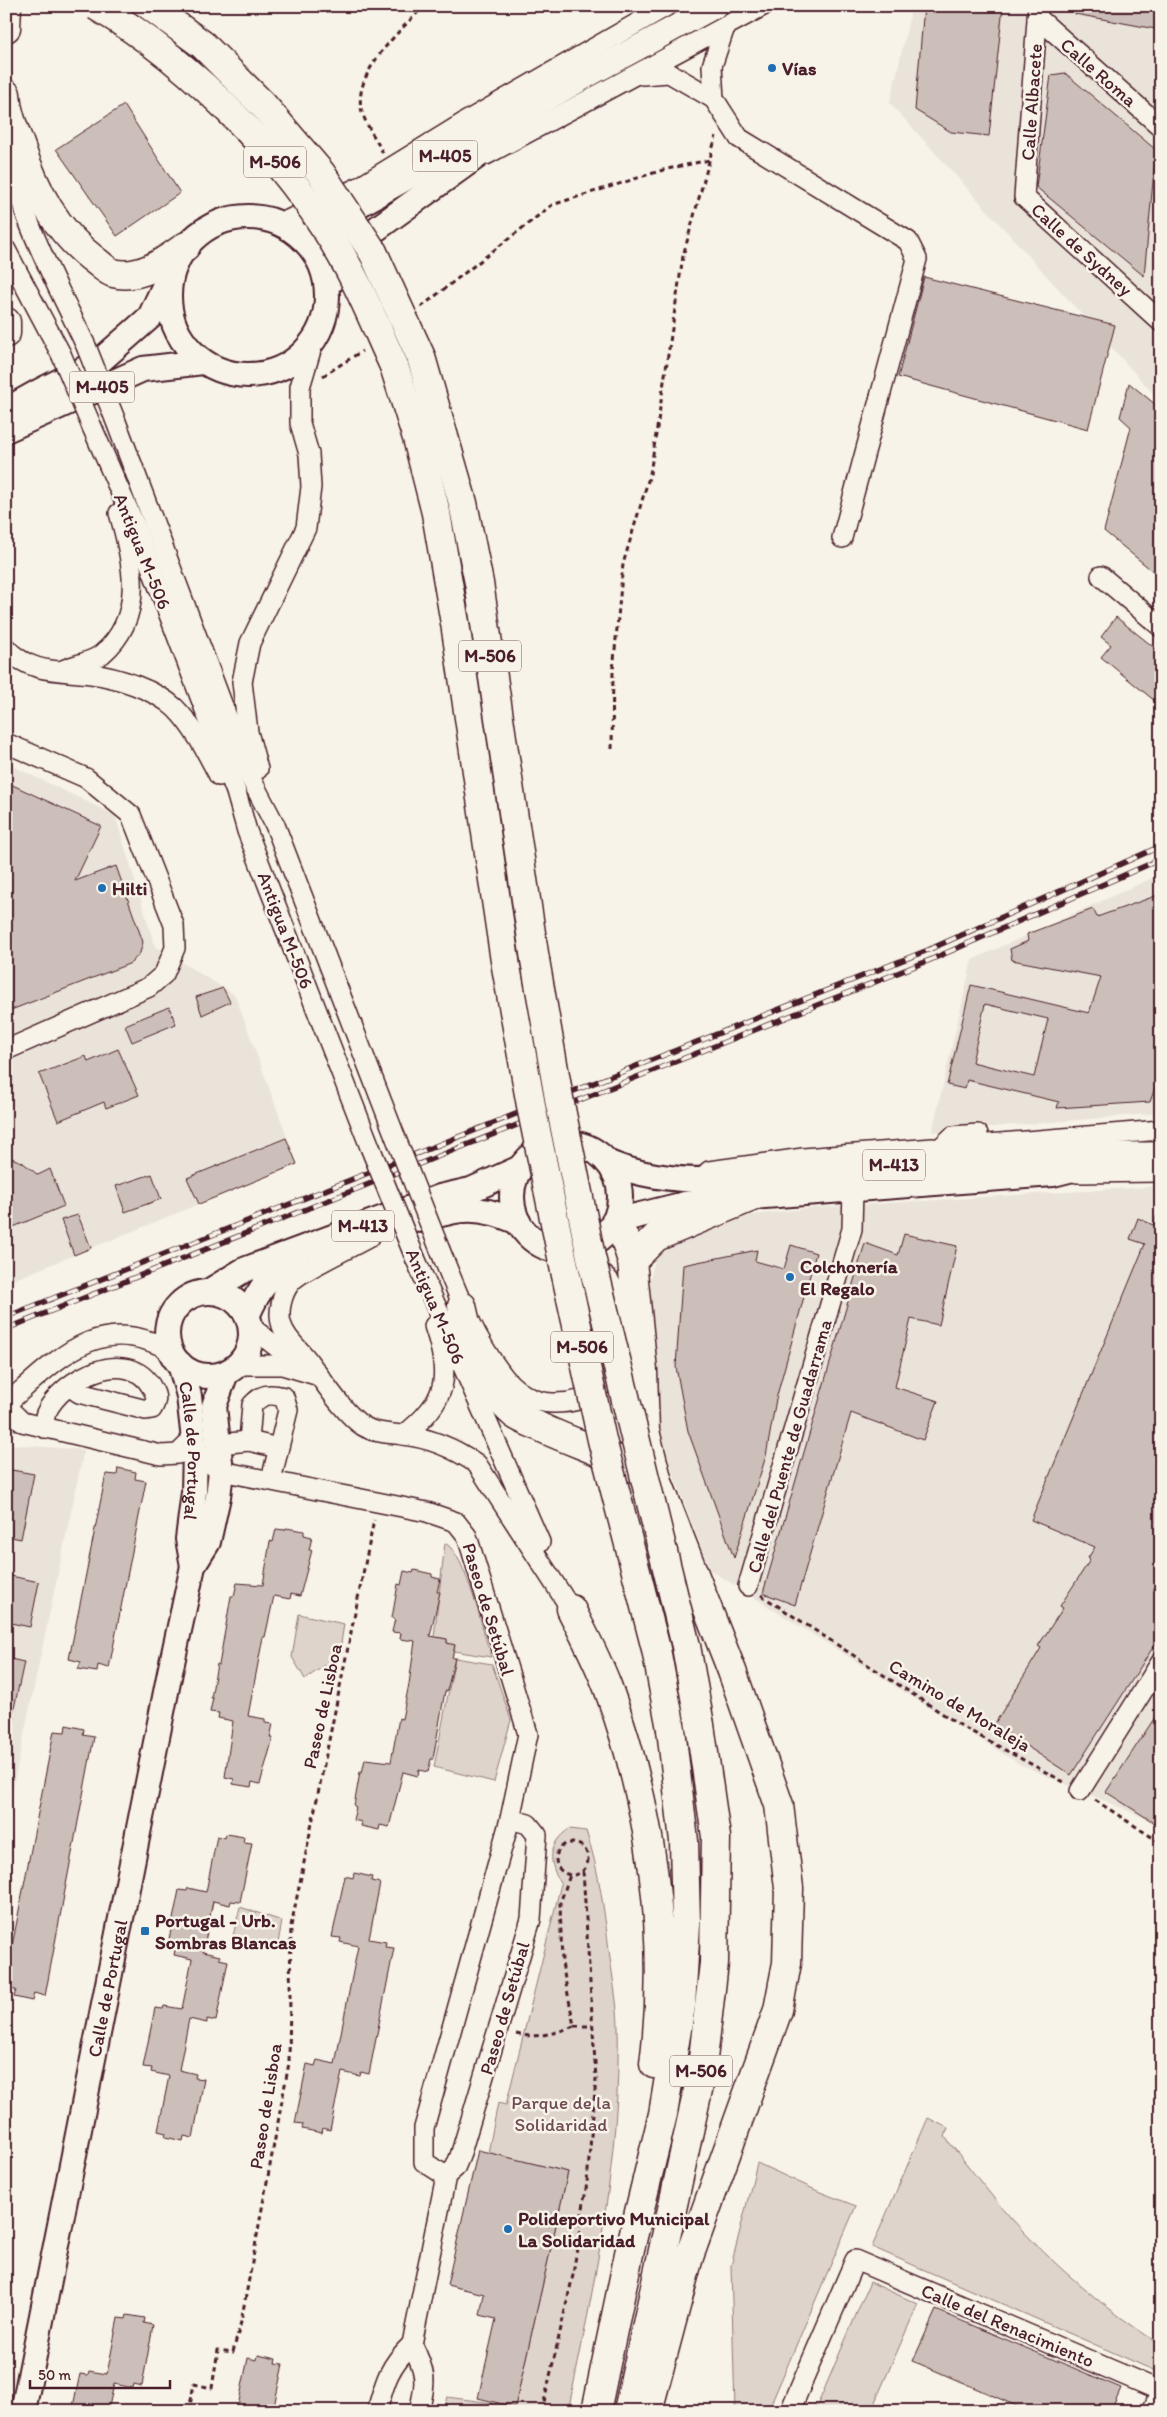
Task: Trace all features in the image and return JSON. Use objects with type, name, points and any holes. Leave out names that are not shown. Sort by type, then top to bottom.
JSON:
[{"type":"highway","points":[[6,28],[7,6]]},
{"type":"highway","name":"M-506","points":[[96,6],[184,68],[244,127],[298,189],[349,268],[394,366],[417,438],[436,512],[455,623],[505,961],[562,1257],[602,1440],[656,1649],[671,1729],[684,1841],[686,1924],[681,2005],[664,2114],[630,2249],[596,2411]]},
{"type":"highway","name":"M-506","points":[[150,6],[203,45],[264,105],[321,172],[373,252],[421,357],[464,503],[479,583],[535,960],[560,1104],[591,1257],[686,1646],[700,1725],[716,1837],[714,1964],[701,2076],[628,2411]]},
{"type":"highway","points":[[7,102],[32,182],[60,227],[81,250],[112,273],[138,273],[181,254]]},
{"type":"highway","points":[[6,322],[6,333]]},
{"type":"highway","points":[[632,1261],[656,1237],[752,1197]]},
{"type":"highway","points":[[615,1222],[625,1239],[632,1261],[644,1371],[645,1432],[658,1482],[732,1671],[779,1806],[789,1888],[787,1963],[778,2010],[689,2257],[648,2411]]},
{"type":"highway","points":[[462,1306],[469,1341],[493,1393],[515,1415],[624,1462],[658,1482]]},
{"type":"highway","points":[[571,1609],[608,1686],[633,1765],[654,1870],[659,1952],[658,2031],[630,2249]]},
{"type":"main road","name":"M-405","points":[[286,227],[362,203],[593,72],[720,16]]},
{"type":"main road","name":"M-405","points":[[327,290],[372,232],[593,72]]},
{"type":"main road","name":"M-405","points":[[6,410],[40,390],[100,361],[150,317],[181,254],[206,228],[231,218],[259,217],[286,227],[303,238],[319,261],[327,290],[326,310],[314,340],[293,361],[280,368],[253,375],[221,370],[203,362],[181,338],[173,322],[169,295],[181,254]]},
{"type":"main road","name":"M-405","points":[[6,430],[143,369],[203,362]]},
{"type":"main road","name":"M-413","points":[[564,1252],[546,1248],[529,1237],[518,1222],[512,1202],[513,1186],[520,1168],[531,1156],[548,1146],[566,1143],[594,1150],[609,1163],[631,1172],[663,1177],[727,1180],[1048,1153],[1126,1156],[1161,1154]]},
{"type":"main road","name":"M-413","points":[[615,1222],[686,1204],[752,1197],[1053,1174],[1126,1156]]},
{"type":"main road","points":[[564,1252],[584,1249],[600,1240],[615,1222],[619,1211],[621,1192],[615,1173],[609,1163]]},
{"type":"main road","name":"M-413","points":[[175,1358],[167,1331],[174,1311],[189,1297],[208,1292],[244,1270],[440,1197],[471,1190],[520,1168]]},
{"type":"main road","name":"M-413","points":[[232,1369],[249,1347],[249,1321],[264,1283],[276,1272],[307,1258],[444,1212],[477,1209],[490,1211],[518,1222]]},
{"type":"main road","points":[[208,1292],[231,1298],[241,1306],[249,1321]]},
{"type":"main road","points":[[175,1358],[190,1372],[202,1375],[214,1376],[232,1369]]},
{"type":"main road","name":"Calle de Portugal","points":[[175,1358],[189,1396],[194,1444],[194,1492],[188,1540],[193,1566]]},
{"type":"main road","name":"Calle de Portugal","points":[[23,2411],[168,1682],[193,1566],[208,1542],[221,1471],[214,1406],[232,1369]]},
{"type":"street","points":[[286,227],[359,187],[667,6]]},
{"type":"street","points":[[452,174],[636,75],[720,16],[763,6]]},
{"type":"street","name":"Calle Roma","points":[[1037,12],[1161,127]]},
{"type":"street","name":"Calle Albacete","points":[[1024,197],[1037,12]]},
{"type":"street","points":[[718,106],[712,66],[720,16]]},
{"type":"street","points":[[636,75],[669,73],[718,106],[739,138],[908,241],[917,259],[842,538]]},
{"type":"street","name":"Antigua M-506","points":[[7,102],[8,152],[21,199],[86,346],[249,775],[275,825],[462,1306],[501,1374],[524,1395],[547,1404],[574,1403],[596,1392],[611,1371],[618,1344],[618,1303],[608,1278],[564,1252]]},
{"type":"street","name":"Calle de Sydney","points":[[1024,197],[1161,322]]},
{"type":"street","name":"Antigua M-506","points":[[6,250],[61,354],[137,530],[236,792],[247,831],[370,1147],[416,1260],[518,1495],[571,1609]]},
{"type":"street","points":[[275,825],[248,732],[242,682],[250,643],[306,528],[311,487],[308,454],[300,423],[299,390],[314,340]]},
{"type":"street","points":[[57,673],[100,655],[121,634],[132,607],[133,570],[125,535],[95,435]]},
{"type":"street","points":[[1101,576],[1161,627]]},
{"type":"street","points":[[6,648],[18,661],[57,673],[91,674],[133,682],[175,708],[204,747],[247,831]]},
{"type":"street","points":[[6,743],[86,778],[130,815],[174,925],[175,948],[164,974],[149,987],[6,1050]]},
{"type":"street","points":[[940,1148],[953,1136],[1161,1119]]},
{"type":"street","points":[[663,1177],[803,1158],[1161,1130]]},
{"type":"street","points":[[1053,1174],[1161,1172]]},
{"type":"street","name":"Calle del Puente de Guadarrama","points":[[748,1586],[852,1229],[853,1189]]},
{"type":"street","points":[[370,1237],[291,1281],[284,1295],[280,1310],[281,1325],[290,1341],[309,1360],[343,1407],[363,1426],[384,1434],[404,1435],[437,1442],[456,1450],[477,1464],[571,1609]]},
{"type":"street","points":[[404,1435],[424,1419],[437,1402],[444,1382],[441,1348],[429,1314],[416,1260]]},
{"type":"street","points":[[249,1321],[278,1348],[309,1360]]},
{"type":"street","points":[[175,1358],[147,1338],[136,1336],[107,1337],[78,1346],[44,1370],[6,1405],[22,1422],[160,1455],[178,1454],[194,1444]]},
{"type":"street","points":[[232,1369],[282,1365],[319,1376]]},
{"type":"street","points":[[44,1428],[45,1414],[52,1402],[69,1386]]},
{"type":"street","points":[[249,1441],[252,1405],[261,1396],[272,1394],[284,1398],[288,1410],[271,1480]]},
{"type":"street","points":[[219,1444],[249,1441],[278,1448]]},
{"type":"street","name":"Paseo de Setúbal","points":[[194,1444],[207,1462],[221,1471],[427,1512],[456,1522],[467,1536],[528,1734],[510,1819],[424,2128],[424,2162],[446,2176]]},
{"type":"street","points":[[1080,1791],[1161,1662]]},
{"type":"street","name":"Paseo de Setúbal","points":[[412,2344],[446,2176],[455,2168],[460,2156],[531,1919],[536,1873],[537,1835],[528,1824],[510,1819]]},
{"type":"street","name":"Calle del Renacimiento","points":[[790,2411],[855,2260],[1161,2391]]},
{"type":"street","points":[[376,2411],[387,2375],[398,2358],[412,2344],[423,2365],[426,2384],[419,2411]]},
{"type":"street","points":[[1152,2411],[1161,2391]]},
{"type":"path","points":[[391,167],[362,114],[362,85],[382,50],[424,6]]},
{"type":"path","points":[[612,749],[613,671],[623,564],[650,474],[683,256],[709,160],[718,106]]},
{"type":"path","points":[[417,310],[552,205],[663,170],[709,160]]},
{"type":"path","points":[[299,390],[345,364],[369,346]]},
{"type":"path","name":"Paseo de Lisboa","points":[[189,2411],[194,2384],[212,2388],[218,2350],[233,2352],[241,2322],[289,2063],[291,1926],[378,1501]]},
{"type":"path","name":"Camino de Moraleja","points":[[748,1586],[963,1727],[1080,1791],[1161,1843]]},
{"type":"path","points":[[542,2411],[573,2275],[587,2182],[596,2079],[583,1870],[588,1861],[586,1851],[579,1844],[570,1842],[558,1850],[556,1860],[560,1870],[570,1875],[583,1870]]},
{"type":"path","points":[[570,1875],[560,1903],[562,1963],[574,2026]]},
{"type":"path","points":[[498,2029],[528,2037],[561,2032],[574,2026],[593,2026]]},
{"type":"shaded area","points":[[912,6],[1161,6],[1161,402],[890,103]]},
{"type":"shaded area","points":[[6,763],[115,815],[155,946],[235,995],[297,1164],[6,1283]]},
{"type":"shaded area","points":[[1161,874],[1161,1113],[932,1132],[972,960]]},
{"type":"shaded area","points":[[1161,1186],[1161,1825],[1021,1765],[710,1570],[663,1447],[645,1371],[651,1275],[658,1247],[738,1217],[811,1208]]},
{"type":"shaded area","points":[[6,1444],[84,1450],[6,1820]]},
{"type":"green space","points":[[445,1543],[453,1550],[467,1577],[491,1657],[454,1651],[455,1645],[447,1643],[447,1639],[434,1637]]},
{"type":"green space","points":[[299,1614],[344,1624],[339,1656],[305,1679],[292,1657]]},
{"type":"green space","points":[[455,1658],[492,1664],[511,1720],[494,1782],[434,1767]]},
{"type":"green space","points":[[6,1715],[15,1717],[6,1757]]},
{"type":"green space","name":"Parque de la Solidaridad","points":[[569,1829],[586,1831],[600,1890],[616,1997],[618,2074],[611,2171],[604,2219],[588,2315],[568,2411],[443,2411],[447,2397],[515,2406],[568,2172],[488,2153],[498,2103],[506,2105],[561,1884],[552,1861],[553,1847]]},
{"type":"green space","points":[[240,1907],[282,1921],[277,1949],[233,1936]]},
{"type":"green space","points":[[928,2118],[948,2128],[945,2137],[1001,2207],[1044,2252],[1100,2302],[1161,2345],[1160,2373],[872,2247]]},
{"type":"green space","points":[[757,2163],[820,2192],[856,2206],[768,2411],[735,2411],[731,2266]]},
{"type":"green space","points":[[870,2282],[918,2304],[871,2411],[815,2411]]},
{"type":"building","points":[[924,6],[1003,6],[989,136],[951,132],[915,110]]},
{"type":"building","points":[[1076,6],[1161,6],[1161,30],[1075,14]]},
{"type":"building","points":[[1065,73],[1156,150],[1144,276],[1036,187],[1051,75]]},
{"type":"building","points":[[124,105],[180,193],[117,236],[56,149]]},
{"type":"building","points":[[924,277],[1115,325],[1088,429],[898,377]]},
{"type":"building","points":[[1129,383],[1161,409],[1161,578],[1104,531],[1131,427],[1120,417]]},
{"type":"building","points":[[1116,617],[1161,653],[1161,706],[1101,657],[1111,645],[1101,637]]},
{"type":"building","points":[[6,782],[101,826],[75,881],[116,866],[143,942],[140,953],[131,963],[6,1012]]},
{"type":"building","points":[[1161,894],[1161,1071],[1150,1102],[1057,1108],[1059,1102],[967,1080],[965,1089],[947,1085],[971,985],[1089,1013],[1101,977],[1012,960],[1010,949],[1028,941],[1027,934],[1093,909],[1097,917]],"holes":[[[985,1004],[1048,1019],[1034,1077],[972,1062]]]},
{"type":"building","points":[[223,988],[230,1002],[202,1015],[196,997]]},
{"type":"building","points":[[169,1007],[176,1024],[132,1042],[125,1025]]},
{"type":"building","points":[[118,1049],[139,1095],[106,1108],[104,1102],[58,1121],[39,1074],[86,1056],[88,1062]]},
{"type":"building","points":[[286,1138],[297,1164],[199,1204],[187,1178]]},
{"type":"building","points":[[6,1156],[22,1162],[38,1175],[50,1169],[64,1206],[6,1230]]},
{"type":"building","points":[[152,1174],[161,1199],[125,1212],[116,1186]]},
{"type":"building","points":[[1160,1208],[1161,1635],[1071,1775],[994,1725],[1041,1648],[1038,1646],[1063,1608],[1060,1606],[1090,1560],[1088,1558],[1095,1547],[1031,1520],[1145,1244],[1130,1239],[1138,1218],[1153,1225]]},
{"type":"building","points":[[78,1215],[91,1248],[74,1255],[61,1220]]},
{"type":"building","points":[[904,1234],[957,1246],[939,1325],[911,1319],[895,1387],[938,1401],[923,1440],[851,1413],[795,1605],[763,1593],[865,1243],[898,1255]]},
{"type":"building","points":[[791,1245],[816,1253],[776,1399],[766,1456],[734,1558],[688,1431],[676,1367],[683,1265],[757,1250],[755,1261],[784,1269]]},
{"type":"building","points":[[118,1468],[136,1472],[135,1479],[146,1481],[109,1668],[98,1665],[97,1672],[78,1669],[81,1662],[69,1659],[106,1474],[117,1475]]},
{"type":"building","points":[[6,1469],[34,1474],[21,1539],[6,1536]]},
{"type":"building","points":[[286,1528],[304,1531],[304,1535],[312,1537],[309,1550],[312,1550],[300,1596],[291,1594],[290,1599],[274,1596],[265,1637],[263,1637],[248,1716],[265,1719],[265,1723],[273,1724],[270,1738],[273,1738],[260,1784],[252,1782],[251,1787],[233,1784],[234,1779],[225,1777],[233,1721],[218,1718],[219,1713],[210,1712],[217,1664],[219,1665],[231,1596],[234,1596],[237,1583],[263,1585],[270,1541],[273,1542],[276,1529],[285,1530]]},
{"type":"building","points":[[414,1570],[432,1574],[432,1577],[440,1579],[437,1592],[440,1592],[430,1636],[447,1639],[447,1643],[455,1645],[452,1658],[455,1658],[447,1691],[445,1691],[433,1759],[431,1759],[428,1772],[419,1770],[418,1776],[403,1772],[389,1827],[380,1825],[379,1830],[361,1826],[362,1822],[353,1820],[356,1807],[354,1806],[360,1772],[362,1773],[365,1759],[391,1762],[399,1718],[402,1719],[415,1641],[400,1639],[401,1633],[392,1632],[395,1619],[392,1618],[398,1584],[401,1585],[404,1571],[413,1573]]},
{"type":"building","points":[[6,1575],[39,1582],[30,1627],[6,1622]]},
{"type":"building","points":[[6,1658],[24,1662],[13,1713],[6,1712]]},
{"type":"building","points":[[1161,1708],[1161,1827],[1106,1792]]},
{"type":"building","points":[[66,1725],[84,1729],[83,1735],[94,1737],[45,1996],[34,1993],[32,2001],[14,1997],[16,1990],[6,1988],[6,1977],[54,1731],[65,1732]]},
{"type":"building","points":[[226,1834],[244,1837],[243,1842],[252,1843],[240,1902],[231,1901],[230,1905],[213,1901],[203,1952],[220,1956],[219,1959],[228,1961],[216,2021],[207,2019],[207,2023],[189,2019],[179,2070],[196,2074],[195,2078],[204,2079],[193,2138],[184,2136],[183,2141],[165,2137],[166,2133],[158,2131],[169,2076],[151,2072],[152,2068],[143,2067],[155,2008],[163,2009],[164,2006],[182,2009],[192,1959],[174,1955],[175,1950],[167,1949],[179,1890],[187,1891],[188,1888],[206,1892],[217,1836],[225,1838]]},
{"type":"building","points":[[354,1873],[372,1877],[371,1881],[380,1883],[369,1939],[386,1942],[385,1947],[394,1948],[369,2074],[361,2072],[360,2076],[342,2072],[330,2130],[323,2128],[322,2133],[302,2129],[303,2124],[295,2123],[307,2064],[315,2066],[317,2060],[335,2064],[358,1946],[340,1942],[341,1938],[332,1937],[345,1876],[353,1878]]},
{"type":"building","name":"Polideportivo Municipal La Solidaridad","points":[[478,2150],[568,2172],[515,2407],[478,2398],[496,2319],[480,2315],[484,2294],[447,2285]]},
{"type":"building","points":[[936,2310],[1121,2388],[1111,2411],[1028,2411],[913,2361]]},
{"type":"building","points":[[127,2315],[145,2318],[144,2323],[153,2325],[142,2386],[134,2384],[133,2388],[114,2384],[108,2411],[72,2411],[80,2374],[88,2375],[89,2371],[107,2374],[118,2318],[126,2319]]},
{"type":"building","points":[[258,2355],[276,2359],[275,2363],[283,2364],[273,2411],[237,2411],[248,2358],[257,2360]]},
{"type":"railway","points":[[6,1317],[928,950],[1161,846]]},
{"type":"railway","points":[[6,1329],[930,960],[1161,859]]},
{"type":"place","name":"Vías","points":[[772,68]]},
{"type":"place","name":"Hilti","points":[[102,888]]},
{"type":"place","name":"Colchonería El Regalo","points":[[790,1277]]},
{"type":"place","name":"Portugal - Urb. Sombras Blancas","points":[[145,1931]]},
{"type":"place","name":"Polideportivo Municipal La Solidaridad","points":[[508,2229]]}]
